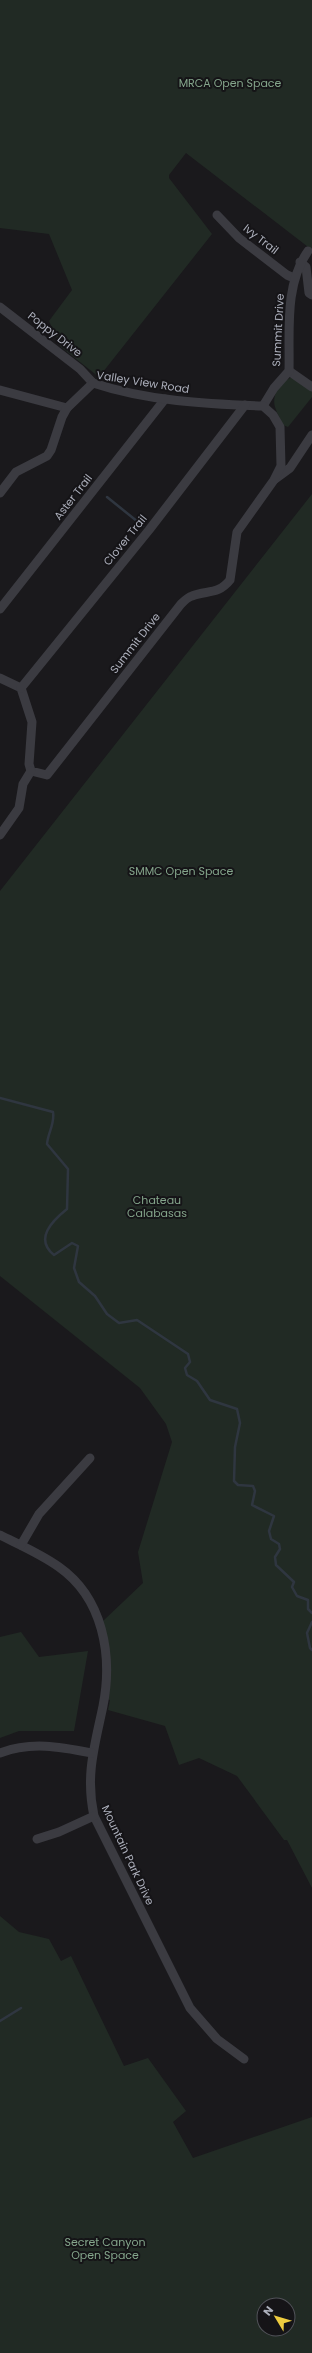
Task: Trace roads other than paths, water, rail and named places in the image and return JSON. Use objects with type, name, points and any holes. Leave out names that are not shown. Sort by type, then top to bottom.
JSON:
[{"type":"street","name":"Ivy Trail","points":[[217,215],[239,238],[287,275],[294,278]]},
{"type":"street","name":"Summit Drive","points":[[31,771],[46,775],[49,774],[181,604],[191,596],[217,592],[230,580],[237,532],[274,480],[281,466],[280,427],[273,415],[263,406],[274,388],[289,371],[294,278],[300,262],[308,251]]},
{"type":"street","points":[[300,262],[306,267],[309,293],[312,295]]},
{"type":"street","name":"Poppy Drive","points":[[0,307],[80,369],[93,383]]},
{"type":"street","points":[[289,371],[312,387]]},
{"type":"street","name":"Valley View Road","points":[[0,493],[16,472],[47,456],[51,450],[62,416],[67,408],[93,383],[119,392],[165,399],[263,406]]},
{"type":"street","points":[[0,390],[67,408]]},
{"type":"street","name":"Aster Trail","points":[[0,609],[165,399]]},
{"type":"street","name":"Clover Trail","points":[[21,688],[148,530],[245,405]]},
{"type":"street","points":[[274,480],[290,468],[312,435]]},
{"type":"street","points":[[0,678],[21,688],[32,722],[29,764],[31,771],[23,784],[19,808],[0,835]]},
{"type":"street","points":[[21,1545],[39,1514],[90,1458]]},
{"type":"street","name":"Mountain Park Drive","points":[[0,1535],[21,1545],[59,1567],[76,1582],[90,1601],[99,1621],[105,1641],[108,1669],[103,1705],[92,1753],[89,1774],[90,1795],[94,1816],[190,2008],[217,2039],[244,2060]]},
{"type":"street","points":[[0,1752],[36,1745],[56,1746],[92,1753]]},
{"type":"street","points":[[37,1839],[59,1832],[94,1816]]},
{"type":"waterway","points":[[107,497],[143,526]]},
{"type":"waterway","points":[[0,1098],[53,1112],[53,1120],[47,1144],[68,1169],[67,1209],[47,1230],[45,1243],[48,1249],[54,1255],[72,1243],[78,1246],[74,1268],[79,1282],[95,1296],[107,1314],[119,1323],[137,1320],[188,1354],[190,1362],[185,1368],[187,1375],[197,1381],[210,1400],[237,1409],[240,1423],[235,1447],[234,1481],[238,1485],[253,1486],[255,1491],[252,1505],[274,1516],[269,1531],[271,1539],[279,1544],[280,1549],[275,1557],[276,1565],[294,1582],[292,1587],[297,1596],[308,1600],[308,1609],[312,1613]]},
{"type":"waterway","points":[[312,1622],[307,1633],[310,1648],[312,1650]]},
{"type":"waterway","points":[[0,2021],[21,2008]]},
{"type":"park label","name":"MRCA Open Space","points":[[230,83]]},
{"type":"park label","name":"SMMC Open Space","points":[[181,871]]},
{"type":"park label","name":"Chateau Calabasas","points":[[157,1206]]},
{"type":"park label","name":"Secret Canyon Open Space","points":[[105,2248]]}]
